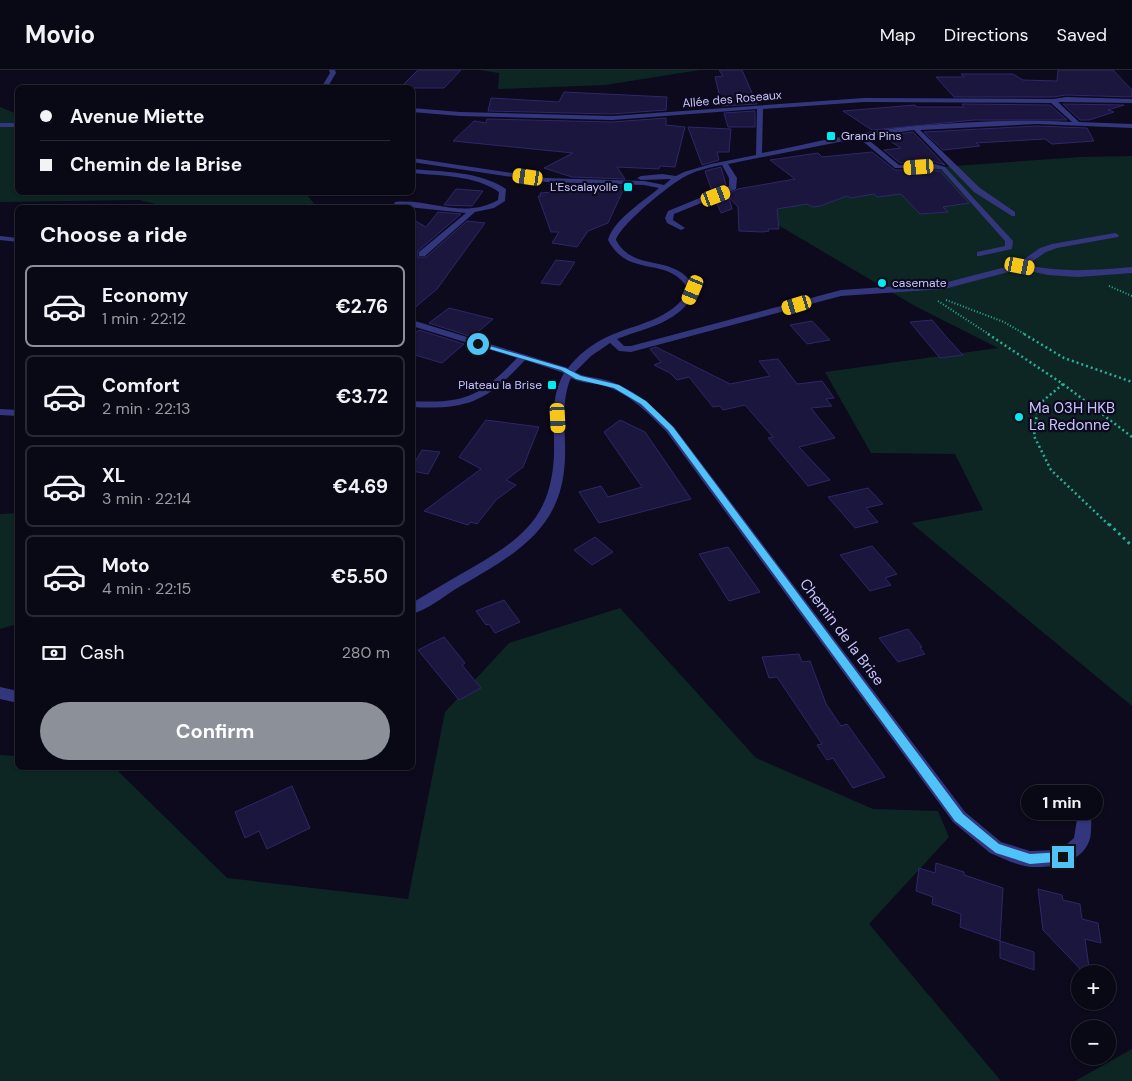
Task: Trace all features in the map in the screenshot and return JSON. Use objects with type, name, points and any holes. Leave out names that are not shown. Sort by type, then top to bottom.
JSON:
[{"type":"street","points":[[326,85],[333,73],[332,70]]},
{"type":"street","name":"Allée des Roseaux","points":[[415,110],[460,114],[612,118],[664,116],[864,100],[1053,101],[1066,99],[1132,101]]},
{"type":"street","points":[[1053,101],[1077,123]]},
{"type":"street","points":[[759,156],[760,107]]},
{"type":"street","points":[[415,606],[511,550],[542,519],[556,489],[561,458],[558,418],[560,397],[570,372],[590,352],[612,339],[663,320],[688,302],[693,290],[689,279],[680,273],[623,255],[612,240],[614,233],[624,222],[677,178],[703,167],[724,162],[860,136],[915,128],[989,123],[1077,123],[1132,126]]},
{"type":"street","points":[[0,125],[15,125]]},
{"type":"street","points":[[915,128],[977,190],[1012,214]]},
{"type":"street","points":[[860,136],[897,167],[935,166],[943,168],[974,200],[1009,241],[1009,247],[1003,250],[980,254]]},
{"type":"street","points":[[415,160],[546,180],[644,183],[665,187]]},
{"type":"street","points":[[681,228],[670,221],[671,213],[727,192],[733,187],[733,178],[724,162]]},
{"type":"street","points":[[415,171],[482,180],[499,187],[503,191],[501,201],[496,205],[472,211],[415,206]]},
{"type":"street","points":[[614,182],[655,176],[677,178]]},
{"type":"street","points":[[398,204],[409,205]]},
{"type":"street","points":[[422,254],[472,211]]},
{"type":"street","points":[[612,339],[622,349],[630,349],[841,293],[944,286],[1020,266],[1043,250],[1055,246],[1115,235]]},
{"type":"street","points":[[0,238],[15,240]]},
{"type":"street","points":[[1020,266],[1048,272],[1078,274],[1132,270]]},
{"type":"street","name":"Chemin de la Brise","points":[[415,324],[570,372],[579,378],[605,383],[628,392],[663,420],[959,817],[996,848],[1030,859],[1063,857],[1082,842],[1084,818]]},
{"type":"street","points":[[415,404],[448,406],[479,398],[504,378],[523,357]]},
{"type":"street","points":[[0,412],[15,413]]},
{"type":"street","points":[[0,693],[15,696]]},
{"type":"path","points":[[1132,382],[1064,358],[1004,322],[934,295],[938,302],[1063,384],[1132,437]]},
{"type":"path","points":[[1063,384],[1038,405],[1034,436],[1051,470],[1132,546]]},
{"type":"green space","points":[[479,70],[700,70],[605,85],[498,89],[499,73]]},
{"type":"green space","points":[[0,107],[15,113],[15,195],[307,195],[315,205],[160,205],[139,200],[0,202]]},
{"type":"green space","points":[[1132,156],[1132,706],[911,523],[983,510],[955,454],[871,453],[825,372],[998,348],[915,306],[751,209],[827,175],[1081,157]]},
{"type":"green space","points":[[15,513],[15,625],[0,629],[0,514]]},
{"type":"green space","points":[[620,608],[756,758],[873,809],[938,811],[949,837],[869,924],[1001,1081],[0,1081],[0,755],[15,756],[15,770],[117,770],[227,878],[408,899],[445,712],[509,643]]},
{"type":"green space","points":[[1132,1049],[1132,1081],[1075,1081],[1104,1065],[1116,1065],[1116,1058]]},
{"type":"building","points":[[418,70],[461,70],[444,88],[415,88],[415,85],[403,85]]},
{"type":"building","points":[[719,70],[742,70],[757,104],[722,106],[715,77],[723,76]]},
{"type":"building","points":[[1058,70],[1113,70],[1132,90],[1132,97],[1066,95],[1053,97],[954,97],[936,77],[964,77],[961,74],[1013,74],[1023,80],[1057,81]]},
{"type":"building","points":[[564,92],[667,97],[666,110],[612,114],[488,111],[491,98],[559,102]]},
{"type":"building","points":[[962,104],[1050,105],[1067,120],[974,120],[872,130],[843,111],[915,105],[917,107],[964,107]]},
{"type":"building","points":[[1063,104],[1124,105],[1108,110],[1114,112],[1089,120],[1080,120]]},
{"type":"building","points":[[755,111],[755,127],[728,127],[724,113]]},
{"type":"building","points":[[666,118],[666,125],[685,127],[675,167],[660,166],[659,169],[617,167],[625,179],[572,177],[544,168],[573,153],[453,141],[474,121],[486,123],[487,119],[612,122]]},
{"type":"building","points":[[1037,126],[1087,128],[1094,141],[1052,144],[1045,139],[976,143],[980,146],[943,150],[924,132]]},
{"type":"building","points":[[688,127],[731,129],[729,152],[717,152],[719,160],[702,165]]},
{"type":"building","points":[[913,132],[945,165],[935,162],[900,163],[884,150],[901,148],[882,136]]},
{"type":"building","points":[[872,152],[895,170],[940,171],[969,203],[943,207],[948,212],[920,214],[901,194],[877,197],[874,194],[851,198],[847,196],[820,206],[813,207],[807,204],[777,209],[779,229],[768,229],[769,231],[763,232],[739,231],[738,207],[729,197],[732,209],[721,213],[715,199],[738,189],[795,179],[770,160],[818,153],[822,157]]},
{"type":"building","points":[[721,167],[726,185],[712,191],[705,171]]},
{"type":"building","points":[[599,186],[625,186],[608,223],[588,231],[577,247],[552,243],[559,232],[551,232],[538,196],[541,196],[540,193],[608,188]]},
{"type":"building","points":[[456,189],[483,191],[472,206],[444,205]]},
{"type":"building","points":[[438,212],[461,214],[418,251],[418,257],[426,257],[467,221],[485,223],[437,289],[415,307],[415,221],[426,227]]},
{"type":"building","points":[[556,260],[575,262],[560,285],[541,283]]},
{"type":"building","points":[[449,308],[493,319],[472,337],[429,323]]},
{"type":"building","points":[[932,320],[963,355],[940,358],[910,322]]},
{"type":"building","points":[[812,321],[830,340],[807,344],[790,325]]},
{"type":"building","points":[[419,330],[464,344],[442,363],[415,355],[415,333]]},
{"type":"building","points":[[656,347],[730,384],[770,376],[759,361],[778,359],[797,384],[822,381],[834,398],[826,399],[832,406],[811,408],[835,438],[799,447],[830,480],[808,486],[768,438],[773,437],[745,405],[723,410],[720,406],[713,407],[689,377],[677,380],[670,373],[654,365],[661,362],[650,349]]},
{"type":"building","points":[[486,420],[539,427],[523,467],[506,480],[516,485],[496,500],[477,524],[471,522],[468,525],[424,511],[481,469],[459,457]]},
{"type":"building","points":[[620,420],[645,432],[691,499],[599,523],[579,492],[601,486],[608,497],[642,487],[604,432]]},
{"type":"building","points":[[422,450],[440,452],[428,474],[415,472],[415,462]]},
{"type":"building","points":[[868,488],[883,504],[866,508],[878,522],[855,528],[828,497]]},
{"type":"building","points":[[595,537],[613,552],[592,565],[574,550]]},
{"type":"building","points":[[872,546],[897,574],[885,578],[891,585],[870,591],[840,555]]},
{"type":"building","points":[[728,547],[760,592],[729,601],[699,554]]},
{"type":"building","points":[[504,600],[520,622],[495,633],[489,624],[486,625],[476,611]]},
{"type":"building","points":[[908,629],[925,654],[898,662],[879,638]]},
{"type":"building","points":[[444,637],[465,663],[462,665],[481,688],[459,700],[418,650]]},
{"type":"building","points":[[799,654],[802,662],[810,661],[826,704],[841,726],[847,724],[885,777],[853,788],[833,758],[827,760],[817,745],[822,744],[777,677],[769,678],[762,657]]},
{"type":"building","points":[[292,786],[310,828],[267,849],[259,831],[245,838],[235,812]]},
{"type":"building","points":[[936,863],[1003,888],[1000,941],[960,927],[961,914],[932,904],[933,897],[916,891],[919,868],[935,873]]},
{"type":"building","points":[[1038,889],[1062,895],[1063,900],[1080,904],[1082,919],[1098,923],[1101,943],[1085,939],[1089,965],[1076,965],[1043,930]]},
{"type":"building","points":[[1000,941],[1034,952],[1034,970],[1000,958]]},
{"type":"place","name":"Grand Pins","points":[[831,136]]},
{"type":"place","name":"L'Escalayolle","points":[[628,187]]},
{"type":"place","name":"casemate","points":[[882,283]]},
{"type":"place","name":"Plateau la Brise","points":[[552,385]]},
{"type":"place","name":"Ma 03H HKB La Redonne","points":[[1019,417]]},
{"type":"route","points":[[478,344],[563,369],[579,378],[616,386],[644,403],[670,429],[959,817],[996,848],[1030,859],[1063,857]]}]
